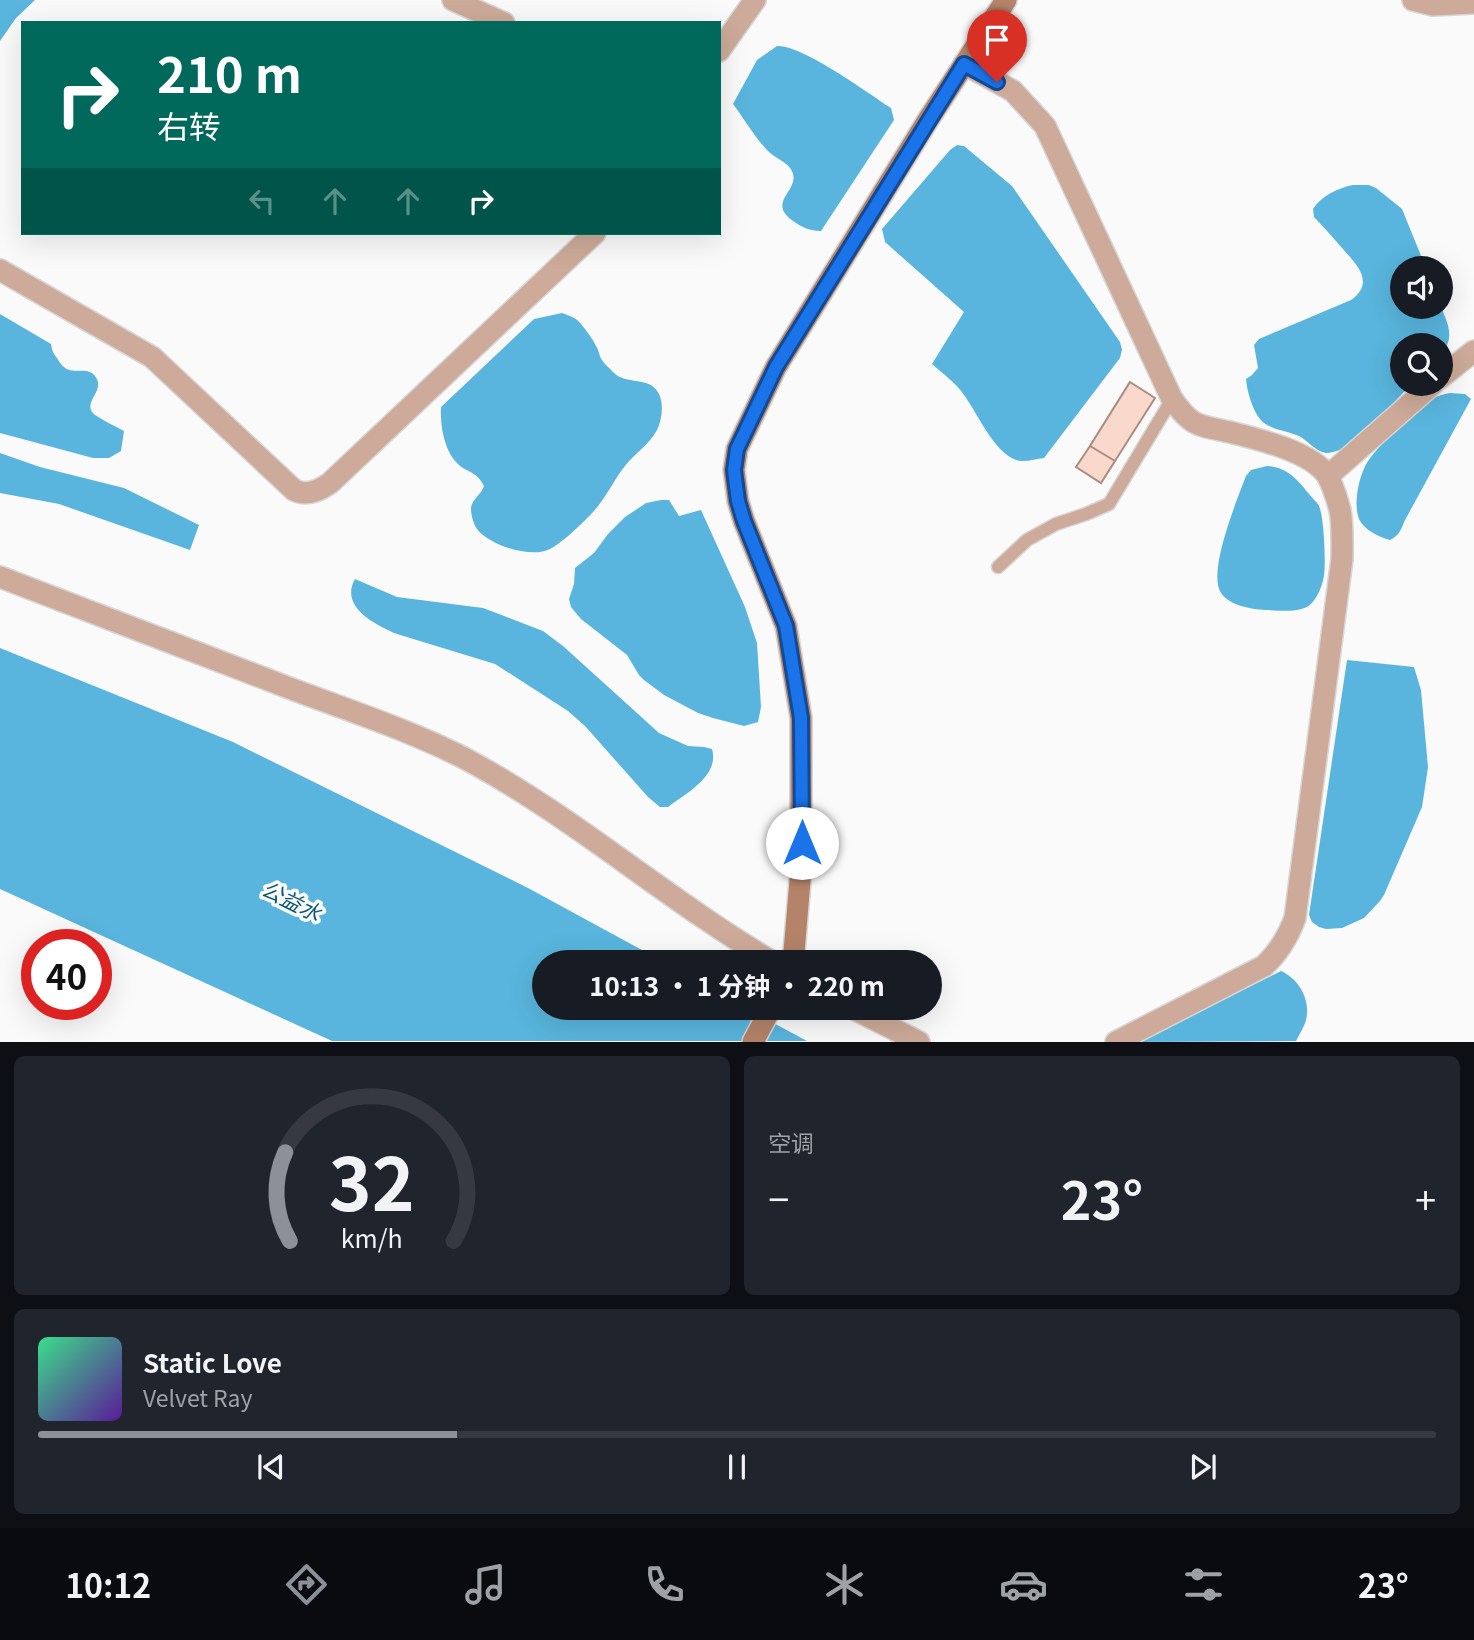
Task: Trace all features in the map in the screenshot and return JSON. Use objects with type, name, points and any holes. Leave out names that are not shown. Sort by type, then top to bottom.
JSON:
[{"type":"street","points":[[453,0],[500,21]]},
{"type":"street","points":[[721,48],[755,0]]},
{"type":"street","points":[[794,950],[802,869],[801,718],[786,626],[738,501],[734,470],[737,449],[776,367],[1006,0]]},
{"type":"street","points":[[1413,0],[1433,5],[1474,4]]},
{"type":"street","points":[[964,64],[1013,91],[1045,125],[1172,399],[1184,415],[1195,424],[1260,439],[1301,455],[1318,465],[1328,476],[1340,514],[1342,559],[1293,925],[1283,944],[1264,966],[1116,1041]]},
{"type":"street","points":[[0,270],[152,357],[294,490],[301,493],[317,491],[330,483],[593,235]]},
{"type":"street","points":[[1453,368],[1474,351]]},
{"type":"street","points":[[1328,476],[1419,396]]},
{"type":"street","points":[[0,577],[431,742],[476,765],[536,802],[752,950]]},
{"type":"street","points":[[753,1041],[764,1020]]},
{"type":"street","points":[[876,1020],[919,1041]]},
{"type":"lane","points":[[998,566],[1027,540],[1056,524],[1109,503],[1172,399]]},
{"type":"water","points":[[0,0],[35,0],[16,18],[0,41]]},
{"type":"water","points":[[777,46],[802,53],[834,71],[891,108],[894,120],[821,231],[802,226],[786,215],[783,202],[793,183],[790,168],[764,147],[733,104],[757,60]]},
{"type":"water","points":[[957,145],[964,146],[1012,186],[1120,342],[1120,358],[1044,458],[1016,460],[1000,449],[961,391],[932,364],[964,312],[885,242],[882,229]]},
{"type":"water","points":[[1369,185],[1402,209],[1421,256],[1390,256],[1390,319],[1446,319],[1449,333],[1390,333],[1390,396],[1400,396],[1352,443],[1326,453],[1299,436],[1264,423],[1252,405],[1246,379],[1258,368],[1254,345],[1259,339],[1351,300],[1362,287],[1363,280],[1358,267],[1314,217],[1313,209],[1321,200],[1342,188]]},
{"type":"water","points":[[562,313],[582,325],[595,343],[602,360],[613,372],[624,379],[644,382],[655,388],[661,398],[661,417],[654,435],[625,466],[597,507],[578,527],[563,540],[542,552],[511,549],[483,535],[476,527],[471,508],[484,486],[476,475],[454,460],[446,446],[441,407],[534,319]]},
{"type":"water","points":[[0,314],[51,344],[55,355],[67,369],[92,373],[95,376],[98,387],[90,406],[91,410],[98,417],[124,431],[121,451],[109,458],[93,458],[0,433]]},
{"type":"water","points":[[1453,393],[1465,394],[1471,399],[1399,533],[1390,540],[1368,530],[1361,523],[1357,512],[1360,481],[1375,451],[1408,415],[1432,399],[1453,396]]},
{"type":"water","points":[[0,453],[40,467],[124,488],[199,525],[190,550],[59,504],[0,493]]},
{"type":"water","points":[[1267,466],[1291,475],[1321,511],[1325,551],[1323,579],[1314,601],[1301,609],[1265,610],[1241,606],[1221,593],[1218,583],[1220,553],[1246,476],[1251,470]]},
{"type":"water","points":[[669,500],[679,516],[701,510],[745,607],[757,643],[761,707],[758,722],[744,726],[713,718],[664,695],[639,675],[627,655],[581,619],[571,607],[569,599],[575,568],[594,553],[625,517],[646,503]]},
{"type":"water","points":[[355,579],[397,597],[483,608],[543,631],[659,733],[688,746],[712,749],[711,768],[692,790],[668,807],[660,807],[568,711],[495,664],[397,634],[370,620],[362,614],[352,598],[351,589]]},
{"type":"water","name":"公益水","points":[[0,648],[233,742],[528,888],[642,950],[532,950],[532,1020],[768,1020],[807,1041],[332,1041],[112,940],[112,929],[87,929],[0,889]]},
{"type":"water","points":[[1347,660],[1414,667],[1421,690],[1428,767],[1422,807],[1384,895],[1364,918],[1342,928],[1326,929],[1312,922],[1309,915]]},
{"type":"water","points":[[1281,971],[1298,985],[1307,1005],[1306,1020],[1296,1041],[1137,1042]]},
{"type":"building","points":[[1130,382],[1155,398],[1115,461],[1090,446]]},
{"type":"building","points":[[1090,446],[1115,461],[1101,483],[1076,467]]},
{"type":"route","points":[[802,843],[801,718],[786,626],[738,501],[734,470],[737,449],[776,367],[964,64],[997,82]]}]
